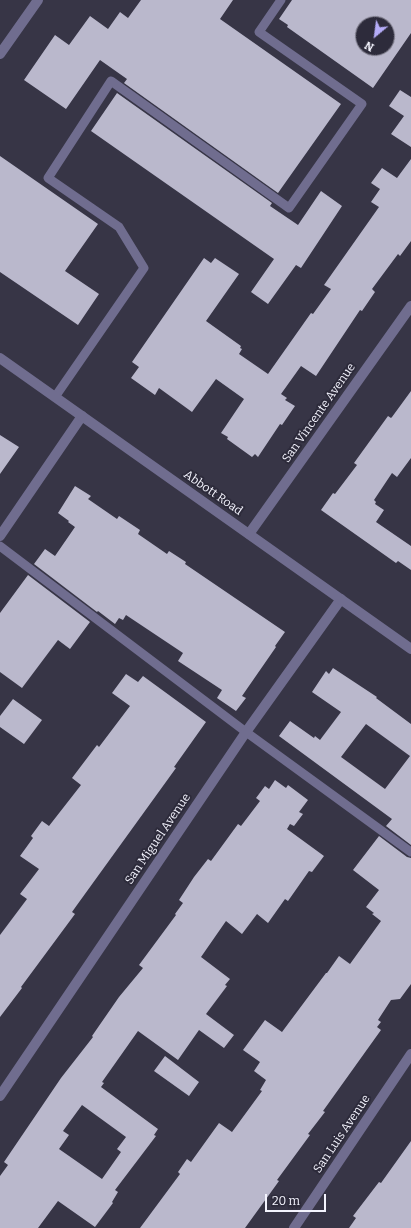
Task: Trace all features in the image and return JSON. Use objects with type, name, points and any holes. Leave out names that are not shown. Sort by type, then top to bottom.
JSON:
[{"type":"street","points":[[0,54],[38,0]]},
{"type":"street","name":"San Vincente Avenue","points":[[249,534],[411,306]]},
{"type":"street","name":"Abbott Road","points":[[0,358],[411,649]]},
{"type":"street","points":[[0,536],[82,416]]},
{"type":"street","name":"San Miguel Avenue","points":[[0,1096],[246,732],[341,599]]},
{"type":"street","name":"San Luis Avenue","points":[[294,1228],[411,1054]]},
{"type":"lane","points":[[56,397],[144,268],[119,227],[48,178],[111,81],[289,208],[362,104],[259,32],[281,0]]},
{"type":"lane","points":[[0,546],[246,732],[411,852]]},
{"type":"building","points":[[141,0],[233,0],[220,19],[341,104],[278,193],[124,83],[127,79],[100,60],[66,109],[24,80],[55,35],[69,45],[90,16],[108,29],[120,12],[128,18]]},
{"type":"building","points":[[292,0],[411,0],[411,33],[373,88],[287,27],[288,25],[279,19]]},
{"type":"building","points":[[400,90],[411,97],[411,147],[391,134],[404,116],[389,106]]},
{"type":"building","points":[[117,93],[272,203],[270,206],[298,225],[321,191],[342,206],[301,268],[296,265],[268,304],[251,292],[274,259],[91,131]]},
{"type":"building","points":[[0,156],[98,224],[65,271],[99,294],[78,325],[0,272]]},
{"type":"building","points":[[411,159],[411,241],[400,256],[398,254],[372,289],[375,292],[362,311],[360,310],[316,376],[301,366],[281,394],[287,398],[285,400],[295,406],[282,425],[280,424],[258,457],[255,454],[252,457],[221,433],[244,399],[216,379],[192,412],[159,388],[155,395],[131,378],[139,367],[132,362],[204,258],[211,263],[215,258],[239,274],[206,321],[241,346],[240,348],[242,349],[239,354],[268,374],[311,313],[313,314],[331,289],[324,285],[379,207],[371,202],[380,189],[371,183],[382,168],[397,178]]},
{"type":"building","points":[[411,391],[411,458],[397,477],[392,473],[374,500],[376,502],[375,504],[384,510],[376,522],[411,546],[411,570],[398,561],[396,563],[321,510],[333,493],[335,494],[357,465],[354,463],[388,416],[391,418],[392,417]]},
{"type":"building","points":[[0,435],[19,447],[0,474]]},
{"type":"building","points":[[75,486],[91,496],[88,499],[117,519],[119,516],[140,530],[138,534],[167,554],[169,551],[186,562],[185,564],[285,632],[242,696],[246,698],[236,711],[217,698],[222,690],[178,661],[183,653],[126,615],[123,620],[119,618],[115,624],[34,564],[45,549],[55,556],[75,527],[58,513]]},
{"type":"building","points":[[28,575],[90,622],[70,649],[58,640],[22,688],[0,672],[0,613]]},
{"type":"building","points":[[333,668],[377,697],[376,698],[411,724],[411,845],[386,826],[392,819],[279,736],[290,721],[314,738],[315,736],[320,740],[341,712],[312,692],[326,671],[329,674]],"holes":[[[366,724],[410,756],[385,789],[341,757]]]},
{"type":"building","points":[[126,674],[138,682],[143,676],[206,722],[174,767],[176,768],[72,912],[75,914],[0,1017],[0,935],[27,899],[20,894],[39,869],[20,856],[33,838],[31,836],[42,821],[49,826],[81,785],[72,778],[97,745],[99,747],[130,706],[112,693]]},
{"type":"building","points":[[13,699],[42,720],[24,744],[0,727],[0,716]]},
{"type":"building","points":[[275,780],[286,788],[288,785],[308,800],[299,812],[303,814],[294,826],[290,824],[287,829],[324,856],[312,872],[309,871],[288,901],[285,899],[268,923],[257,914],[242,934],[226,921],[201,957],[230,979],[225,985],[227,986],[206,1014],[234,1035],[224,1048],[199,1030],[178,1060],[138,1031],[102,1082],[104,1083],[101,1087],[158,1129],[154,1135],[156,1136],[115,1190],[118,1192],[112,1202],[113,1203],[95,1227],[58,1201],[38,1228],[0,1228],[0,1176],[8,1165],[4,1162],[61,1078],[93,1037],[92,1036],[119,997],[143,968],[139,965],[176,915],[175,914],[183,903],[179,900],[194,877],[208,859],[211,861],[238,824],[241,826],[260,801],[256,798],[265,786],[269,789]],"holes":[[[82,1105],[126,1137],[117,1149],[121,1152],[102,1179],[59,1149],[69,1135],[63,1131]]]},
{"type":"building","points":[[379,836],[407,857],[411,858],[411,984],[400,999],[391,1000],[378,1020],[381,1022],[377,1027],[381,1030],[323,1111],[325,1112],[308,1134],[310,1135],[277,1180],[279,1181],[245,1228],[140,1228],[180,1174],[178,1172],[187,1159],[191,1162],[219,1123],[232,1132],[262,1091],[260,1090],[266,1080],[254,1071],[260,1062],[243,1050],[265,1020],[282,1032],[339,956],[350,964],[381,921],[366,907],[379,890],[353,870]]},
{"type":"building","points":[[165,1056],[199,1082],[189,1096],[154,1071]]},
{"type":"building","points":[[411,1141],[411,1228],[349,1228],[356,1218],[353,1216],[379,1182],[381,1183]]}]
